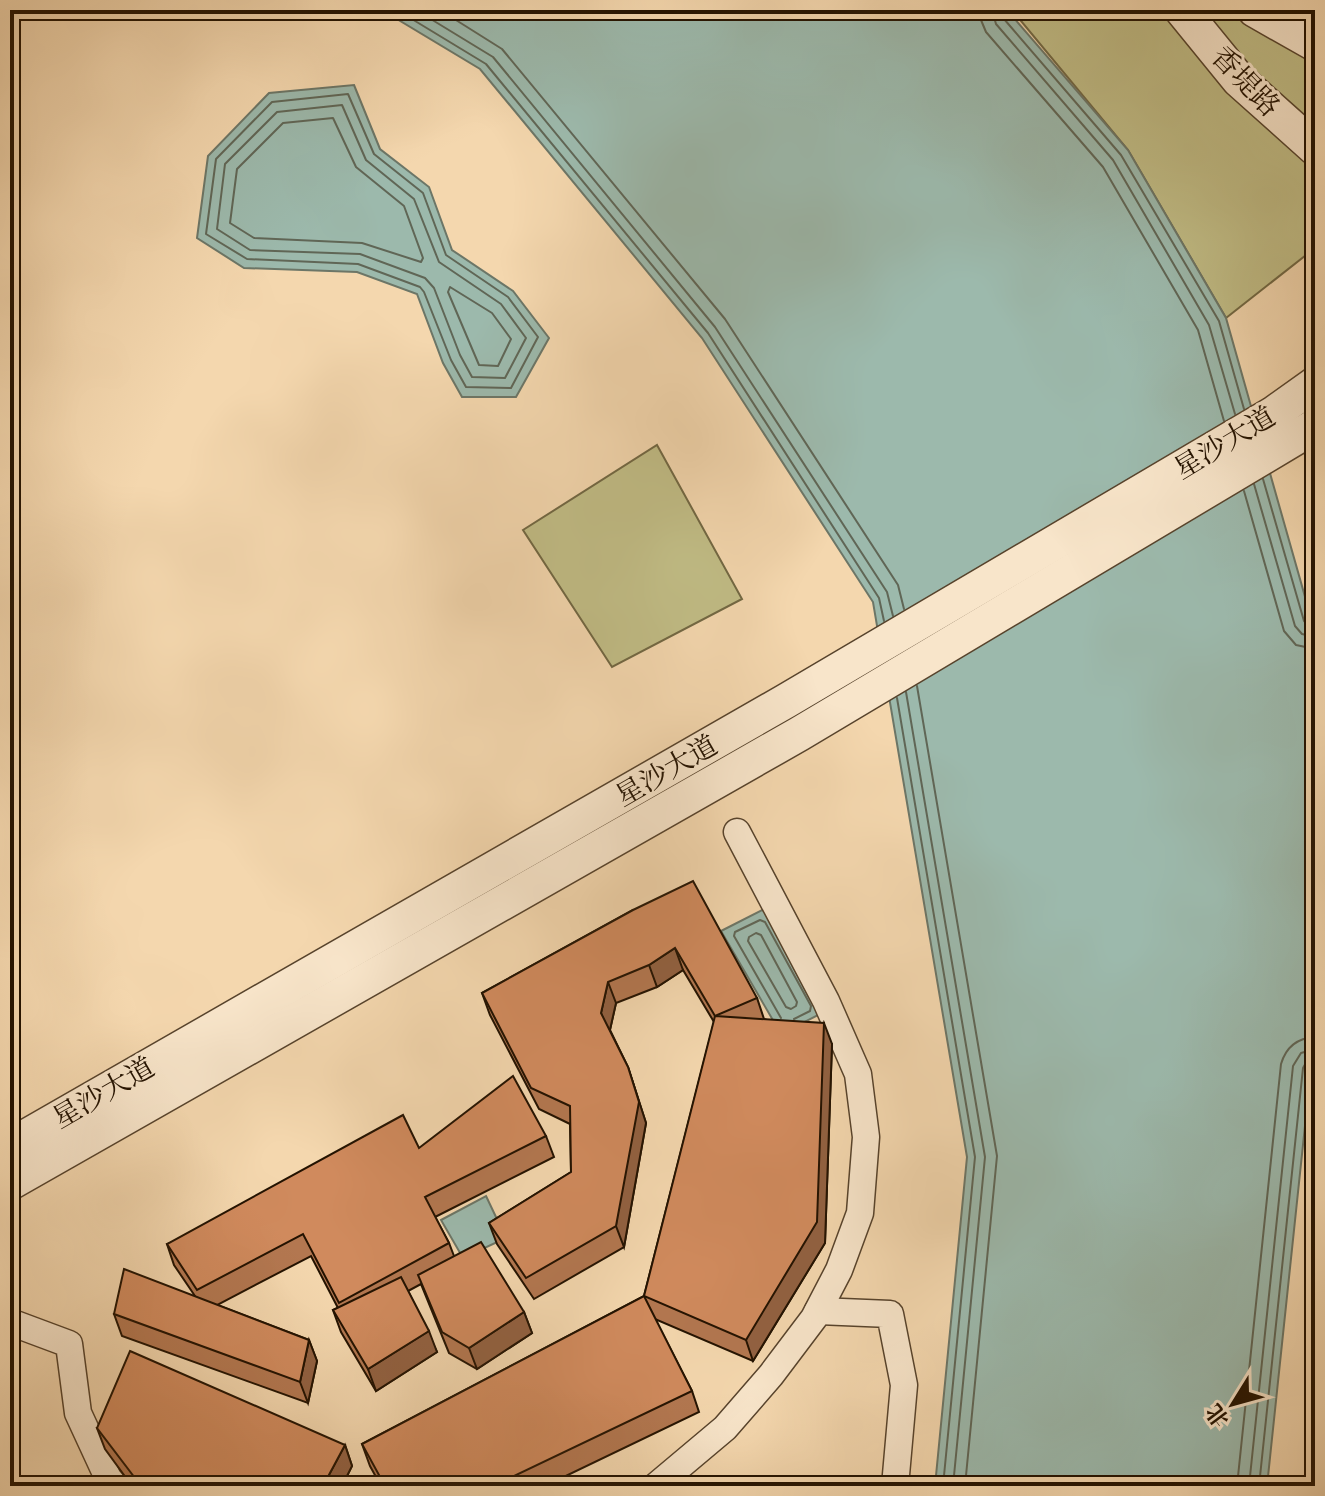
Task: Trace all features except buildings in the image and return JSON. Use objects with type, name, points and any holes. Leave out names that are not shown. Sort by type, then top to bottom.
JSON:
[{"type":"street","name":"香堤路","points":[[1182,10],[1239,80],[1315,148]]},
{"type":"street","name":"香堤路","points":[[1255,10],[1315,44]]},
{"type":"street","name":"星沙大道","points":[[10,1183],[799,734],[1293,427],[1315,384]]},
{"type":"street","name":"星沙大道","points":[[10,1146],[786,701],[1293,427]]},
{"type":"street","points":[[656,1486],[725,1428],[771,1375],[818,1311],[839,1270],[860,1213],[866,1137],[858,1074],[826,1001],[737,832]]},
{"type":"street","points":[[818,1311],[890,1314],[904,1385],[895,1486]]},
{"type":"street","points":[[10,1322],[69,1344],[78,1413],[108,1478],[115,1486]]},
{"type":"shaded area","points":[[1012,10],[1315,10],[1315,248],[1226,318],[1128,150]]},
{"type":"shaded area","points":[[657,445],[742,599],[612,667],[523,530]]},
{"type":"water","points":[[382,10],[1007,10],[1128,150],[1226,318],[1315,632],[1315,1031],[1267,1486],[935,1486],[967,1157],[873,602],[702,338],[480,69]]},
{"type":"water","points":[[354,85],[380,149],[429,187],[452,250],[513,291],[549,338],[516,397],[462,397],[443,363],[417,294],[357,272],[244,268],[197,238],[208,156],[269,93]]},
{"type":"water","points":[[766,908],[824,1012],[781,1034],[721,931]]},
{"type":"water","points":[[486,1196],[506,1238],[463,1258],[441,1220]]}]
